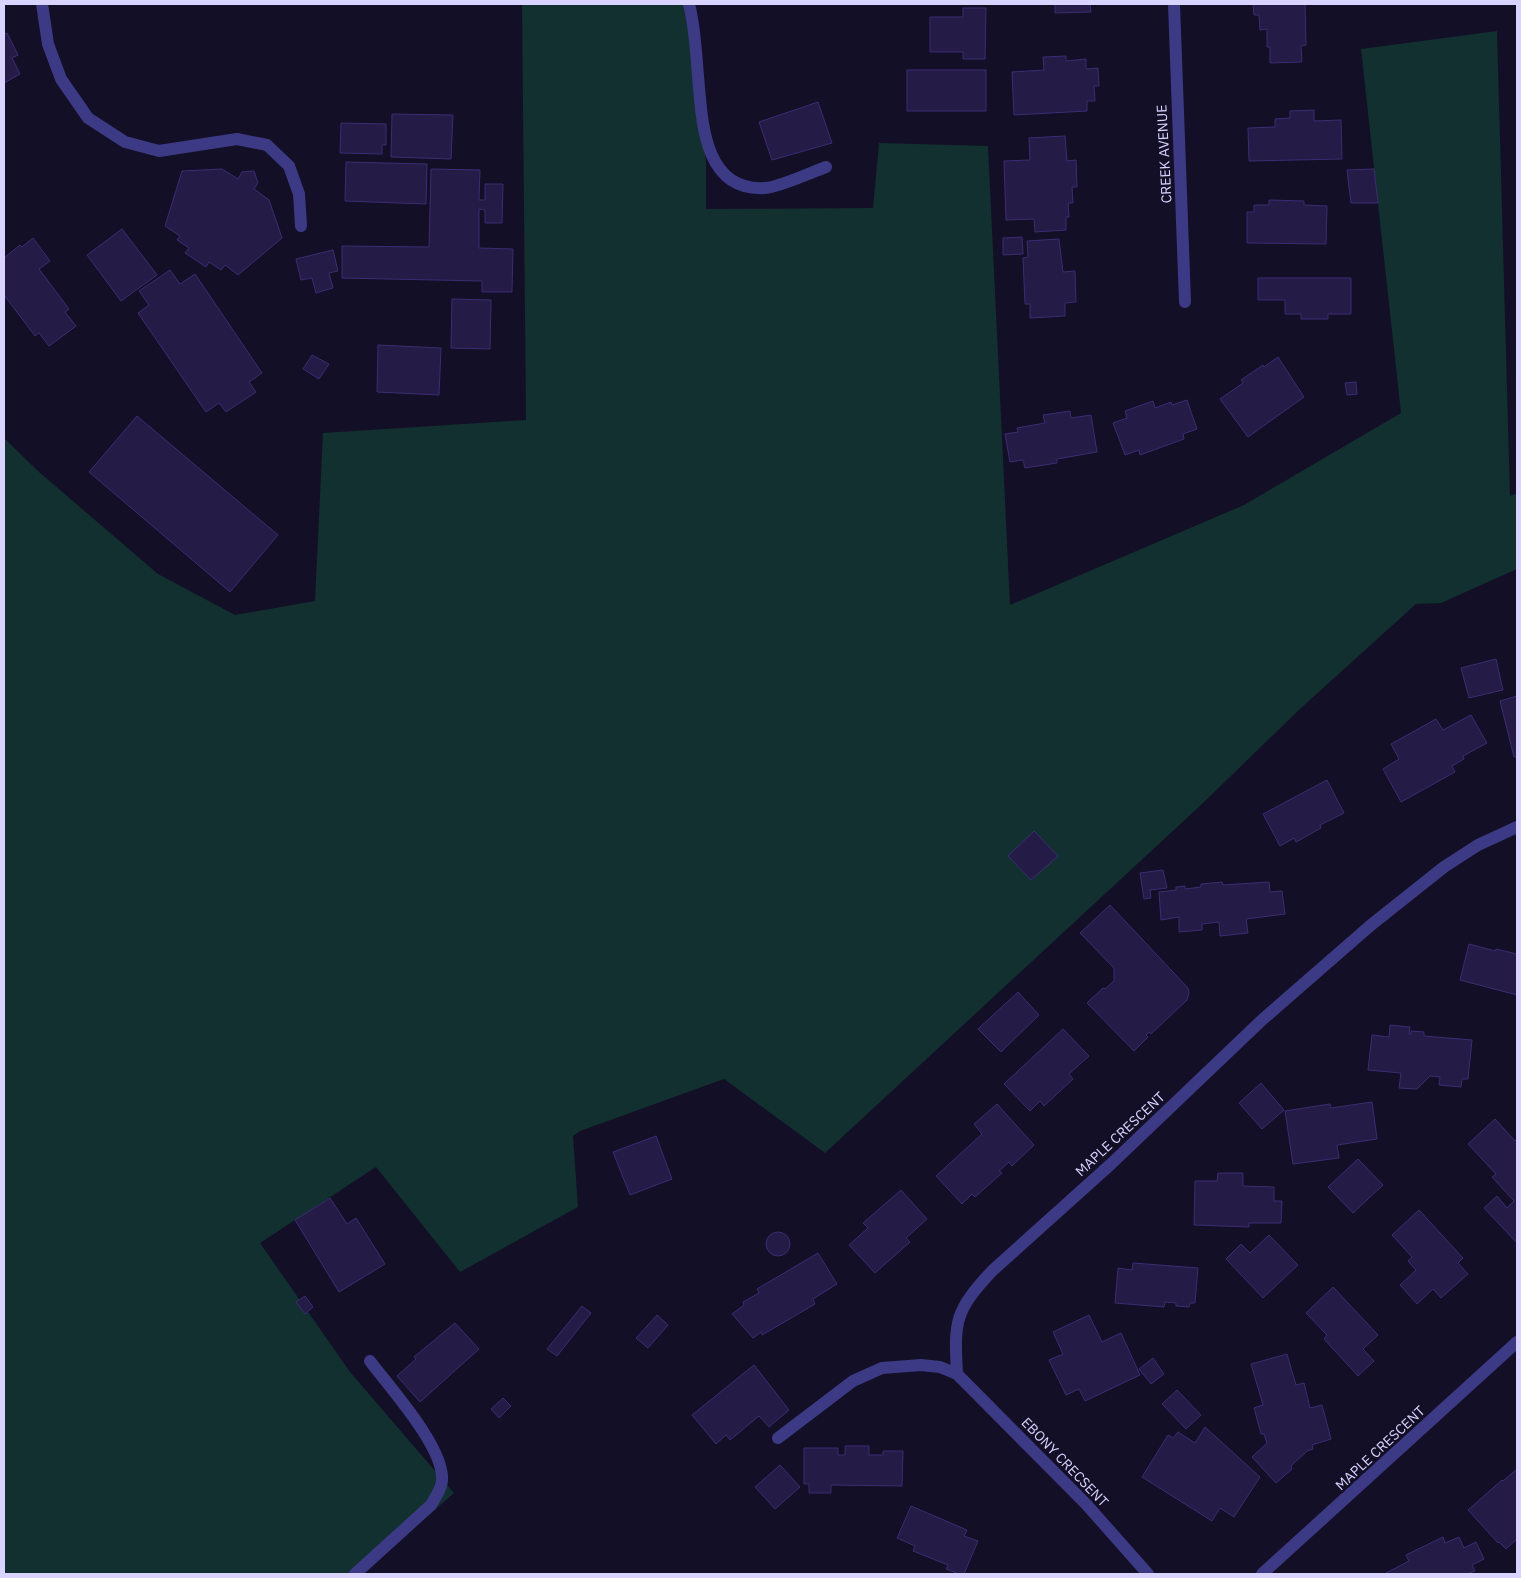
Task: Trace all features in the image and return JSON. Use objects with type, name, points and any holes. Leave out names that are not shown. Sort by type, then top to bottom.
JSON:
[{"type":"street","points":[[42,4],[48,44],[61,79],[88,118],[125,142],[159,151],[237,138],[267,145],[289,166],[299,194],[301,226]]},
{"type":"street","points":[[689,4],[702,121],[709,152],[716,165],[730,181],[746,188],[767,188],[826,166]]},
{"type":"street","name":"CREEK AVENUE","points":[[1174,4],[1185,302]]},
{"type":"street","name":"MAPLE CRESCENT","points":[[957,1374],[955,1342],[957,1322],[964,1304],[992,1271],[1111,1164],[1262,1020],[1371,925],[1444,867],[1478,845],[1517,827]]},
{"type":"street","name":"MAPLE CRESCENT","points":[[1262,1574],[1517,1342]]},
{"type":"street","points":[[355,1574],[430,1505],[439,1491],[442,1480],[437,1456],[425,1434],[370,1361]]},
{"type":"street","points":[[778,1438],[854,1381],[882,1368],[921,1365],[940,1367],[957,1374]]},
{"type":"street","name":"EBONY CRECSENT","points":[[957,1374],[1086,1504],[1148,1574]]},
{"type":"green space","points":[[522,4],[686,4],[706,161],[706,209],[873,208],[879,143],[988,146],[1010,605],[1244,505],[1401,413],[1361,49],[1497,31],[1510,496],[1517,493],[1517,569],[1441,603],[1416,604],[1301,708],[1202,804],[825,1153],[724,1079],[580,1131],[573,1136],[578,1207],[460,1272],[376,1167],[260,1243],[350,1372],[454,1493],[361,1574],[4,1574],[4,438],[39,472],[158,574],[235,615],[315,601],[323,433],[526,420]]},
{"type":"building","points":[[1055,4],[1090,4],[1091,12],[1055,13]]},
{"type":"building","points":[[1253,4],[1305,4],[1306,45],[1301,46],[1302,62],[1270,63],[1270,47],[1267,47],[1267,29],[1260,30],[1259,15],[1254,15]]},
{"type":"building","points":[[963,8],[986,8],[985,59],[963,59],[963,52],[930,52],[930,17],[963,17]]},
{"type":"building","points":[[7,33],[18,55],[12,58],[20,74],[4,83],[4,34]]},
{"type":"building","points":[[1066,56],[1066,61],[1086,59],[1086,69],[1098,68],[1099,86],[1094,86],[1095,101],[1087,101],[1087,111],[1014,115],[1012,72],[1044,70],[1043,57]]},
{"type":"building","points":[[907,70],[986,70],[986,111],[907,111]]},
{"type":"building","points":[[818,102],[832,143],[772,160],[759,122]]},
{"type":"building","points":[[1314,110],[1314,121],[1341,120],[1342,159],[1249,161],[1248,128],[1275,127],[1275,119],[1290,118],[1290,111]]},
{"type":"building","points":[[392,114],[453,115],[451,159],[391,157]]},
{"type":"building","points":[[341,123],[386,124],[386,145],[382,145],[382,154],[340,153]]},
{"type":"building","points":[[1065,136],[1067,161],[1076,160],[1077,187],[1072,187],[1073,203],[1068,203],[1069,217],[1066,217],[1066,230],[1035,232],[1034,219],[1006,220],[1004,161],[1030,160],[1029,138]]},
{"type":"building","points":[[346,162],[427,164],[426,204],[345,201]]},
{"type":"building","points":[[222,169],[238,179],[242,172],[254,171],[258,183],[254,189],[269,200],[282,238],[238,275],[225,265],[221,270],[209,262],[206,267],[185,253],[189,248],[177,240],[180,236],[165,226],[182,171]]},
{"type":"building","points":[[431,169],[480,170],[479,200],[485,200],[485,184],[503,184],[502,223],[485,223],[485,210],[479,209],[479,248],[513,249],[512,292],[482,292],[482,281],[342,278],[342,246],[429,247]]},
{"type":"building","points":[[1374,169],[1378,203],[1351,203],[1347,170]]},
{"type":"building","points":[[1269,200],[1304,201],[1304,205],[1327,206],[1326,244],[1247,243],[1247,212],[1254,212],[1254,205],[1269,205]]},
{"type":"building","points":[[122,229],[157,275],[121,301],[87,255]]},
{"type":"building","points":[[1022,237],[1023,254],[1003,255],[1003,238]]},
{"type":"building","points":[[33,238],[50,261],[39,269],[69,309],[65,312],[76,326],[49,346],[39,333],[35,336],[4,295],[4,258],[20,245],[22,247]]},
{"type":"building","points":[[1059,239],[1063,272],[1075,271],[1076,302],[1065,303],[1065,316],[1030,318],[1030,304],[1025,304],[1023,258],[1028,257],[1027,241]]},
{"type":"building","points":[[333,250],[338,271],[329,273],[333,288],[316,293],[312,278],[301,280],[296,259]]},
{"type":"building","points":[[170,270],[180,284],[195,274],[262,373],[249,382],[256,392],[226,412],[219,403],[206,412],[138,313],[149,305],[139,291]]},
{"type":"building","points":[[1258,278],[1351,278],[1351,314],[1328,314],[1328,319],[1301,319],[1301,314],[1285,314],[1285,300],[1258,300]]},
{"type":"building","points":[[452,299],[491,300],[490,349],[451,348]]},
{"type":"building","points":[[378,345],[441,348],[439,395],[377,392]]},
{"type":"building","points":[[312,355],[329,364],[319,379],[303,369]]},
{"type":"building","points":[[1278,357],[1304,397],[1248,437],[1220,399],[1243,383],[1241,380]]},
{"type":"building","points":[[1356,382],[1357,394],[1347,395],[1345,383]]},
{"type":"building","points":[[1187,400],[1197,429],[1183,434],[1184,439],[1140,455],[1139,450],[1125,455],[1113,423],[1127,418],[1125,411],[1153,401],[1155,408],[1171,402],[1172,405]]},
{"type":"building","points":[[1070,411],[1071,418],[1091,415],[1097,452],[1057,459],[1057,463],[1025,468],[1023,460],[1010,462],[1005,434],[1018,432],[1017,428],[1045,423],[1043,415]]},
{"type":"building","points":[[137,416],[278,535],[230,592],[89,472]]},
{"type":"building","points":[[1496,659],[1503,690],[1469,698],[1461,668]]},
{"type":"building","points":[[1517,696],[1517,757],[1514,757],[1500,701]]},
{"type":"building","points":[[1471,715],[1487,743],[1463,756],[1464,759],[1452,766],[1455,772],[1401,802],[1383,769],[1399,759],[1391,744],[1436,719],[1443,730]]},
{"type":"building","points":[[1327,780],[1344,813],[1320,825],[1321,828],[1296,842],[1294,838],[1280,846],[1263,814]]},
{"type":"building","points":[[1034,831],[1058,856],[1031,880],[1008,856]]},
{"type":"building","points":[[1163,870],[1167,888],[1150,890],[1151,898],[1144,899],[1140,873]]},
{"type":"building","points":[[1222,882],[1223,885],[1269,882],[1270,892],[1282,891],[1285,914],[1246,919],[1248,933],[1220,936],[1219,922],[1202,924],[1202,930],[1179,932],[1179,917],[1161,920],[1159,892],[1176,890],[1176,887],[1185,886],[1185,889],[1201,887],[1201,884]]},
{"type":"building","points":[[1110,905],[1188,988],[1189,993],[1187,1000],[1151,1034],[1149,1032],[1146,1035],[1148,1037],[1134,1051],[1087,1003],[1103,988],[1105,989],[1114,981],[1114,968],[1080,933]]},
{"type":"building","points":[[1469,944],[1495,951],[1496,949],[1517,954],[1517,995],[1460,980]]},
{"type":"building","points":[[1018,992],[1039,1015],[1001,1052],[978,1029]]},
{"type":"building","points":[[1390,1025],[1410,1027],[1409,1034],[1411,1034],[1411,1031],[1424,1032],[1424,1036],[1472,1040],[1468,1079],[1462,1079],[1461,1087],[1439,1085],[1440,1077],[1430,1076],[1417,1089],[1399,1088],[1401,1073],[1368,1070],[1372,1035],[1389,1037]]},
{"type":"building","points":[[1063,1029],[1089,1056],[1069,1074],[1073,1079],[1044,1106],[1040,1101],[1030,1111],[1004,1084]]},
{"type":"building","points":[[1261,1083],[1284,1110],[1262,1129],[1239,1103]]},
{"type":"building","points":[[1372,1102],[1377,1139],[1337,1145],[1339,1158],[1293,1164],[1285,1111],[1330,1104],[1331,1108]]},
{"type":"building","points":[[997,1104],[1034,1145],[1012,1166],[1009,1162],[999,1171],[1002,1173],[975,1197],[972,1194],[962,1204],[936,1176],[982,1134],[974,1124]]},
{"type":"building","points":[[1495,1119],[1515,1141],[1517,1139],[1517,1243],[1484,1208],[1497,1196],[1507,1208],[1514,1201],[1492,1177],[1496,1174],[1468,1144]]},
{"type":"building","points":[[656,1136],[672,1179],[630,1195],[613,1152]]},
{"type":"building","points":[[1358,1159],[1383,1185],[1353,1213],[1328,1187]]},
{"type":"building","points":[[1218,1173],[1243,1173],[1243,1186],[1274,1187],[1274,1201],[1282,1201],[1281,1223],[1249,1223],[1249,1227],[1194,1225],[1195,1181],[1217,1181]]},
{"type":"building","points":[[901,1190],[927,1219],[906,1238],[910,1242],[875,1273],[849,1245],[868,1228],[863,1223]]},
{"type":"building","points":[[330,1198],[347,1224],[356,1218],[385,1264],[339,1292],[295,1220]]},
{"type":"building","points":[[1419,1210],[1463,1258],[1458,1263],[1468,1274],[1441,1298],[1433,1289],[1417,1304],[1400,1285],[1416,1270],[1408,1261],[1412,1257],[1392,1235]]},
{"type":"building","points":[[773,1232],[783,1232],[790,1239],[790,1249],[783,1256],[773,1256],[766,1249],[766,1239]]},
{"type":"building","points":[[1269,1235],[1298,1265],[1263,1298],[1226,1259],[1241,1244],[1250,1253]]},
{"type":"building","points":[[818,1253],[837,1284],[813,1299],[815,1304],[762,1335],[761,1332],[753,1338],[732,1314],[744,1305],[743,1302],[759,1293],[757,1289]]},
{"type":"building","points":[[1133,1263],[1198,1268],[1195,1303],[1190,1303],[1189,1307],[1176,1306],[1176,1303],[1165,1302],[1164,1307],[1115,1303],[1118,1268],[1132,1270]]},
{"type":"building","points":[[1333,1287],[1378,1335],[1363,1349],[1374,1361],[1358,1376],[1324,1339],[1327,1335],[1306,1313]]},
{"type":"building","points":[[305,1296],[313,1307],[305,1314],[296,1302]]},
{"type":"building","points":[[582,1306],[591,1313],[557,1356],[547,1349]]},
{"type":"building","points":[[657,1315],[668,1325],[648,1348],[636,1338]]},
{"type":"building","points":[[1089,1315],[1102,1342],[1121,1333],[1140,1375],[1085,1401],[1079,1389],[1066,1395],[1049,1360],[1063,1354],[1053,1332]]},
{"type":"building","points":[[455,1323],[479,1349],[420,1402],[397,1376],[416,1359],[414,1357]]},
{"type":"building","points":[[1287,1354],[1296,1385],[1304,1383],[1310,1408],[1322,1405],[1331,1439],[1312,1445],[1313,1449],[1307,1451],[1291,1466],[1292,1469],[1276,1483],[1252,1457],[1267,1443],[1264,1434],[1261,1434],[1254,1408],[1263,1405],[1251,1364]]},
{"type":"building","points":[[1153,1358],[1164,1374],[1151,1384],[1139,1369]]},
{"type":"building","points":[[754,1365],[789,1410],[769,1427],[759,1416],[730,1440],[726,1435],[716,1444],[692,1415]]},
{"type":"building","points":[[1177,1390],[1201,1415],[1186,1429],[1162,1404]]},
{"type":"building","points":[[503,1398],[511,1406],[499,1418],[491,1409]]},
{"type":"building","points":[[1205,1427],[1260,1477],[1234,1517],[1220,1508],[1212,1521],[1142,1477],[1168,1435],[1173,1438],[1178,1432],[1195,1443]]},
{"type":"building","points":[[845,1446],[869,1446],[869,1455],[883,1455],[883,1451],[903,1451],[902,1486],[831,1485],[831,1493],[809,1493],[809,1484],[804,1484],[804,1448],[838,1448],[838,1455],[845,1455]]},
{"type":"building","points":[[780,1465],[800,1487],[775,1509],[755,1487]]},
{"type":"building","points":[[1517,1469],[1517,1539],[1506,1549],[1498,1543],[1468,1510]]},
{"type":"building","points":[[911,1506],[967,1530],[964,1536],[978,1541],[964,1574],[946,1569],[948,1565],[913,1551],[915,1546],[897,1538]]},
{"type":"building","points":[[1443,1537],[1445,1543],[1459,1537],[1464,1548],[1476,1542],[1484,1559],[1472,1565],[1475,1571],[1467,1574],[1386,1573],[1409,1561],[1406,1555]]}]
